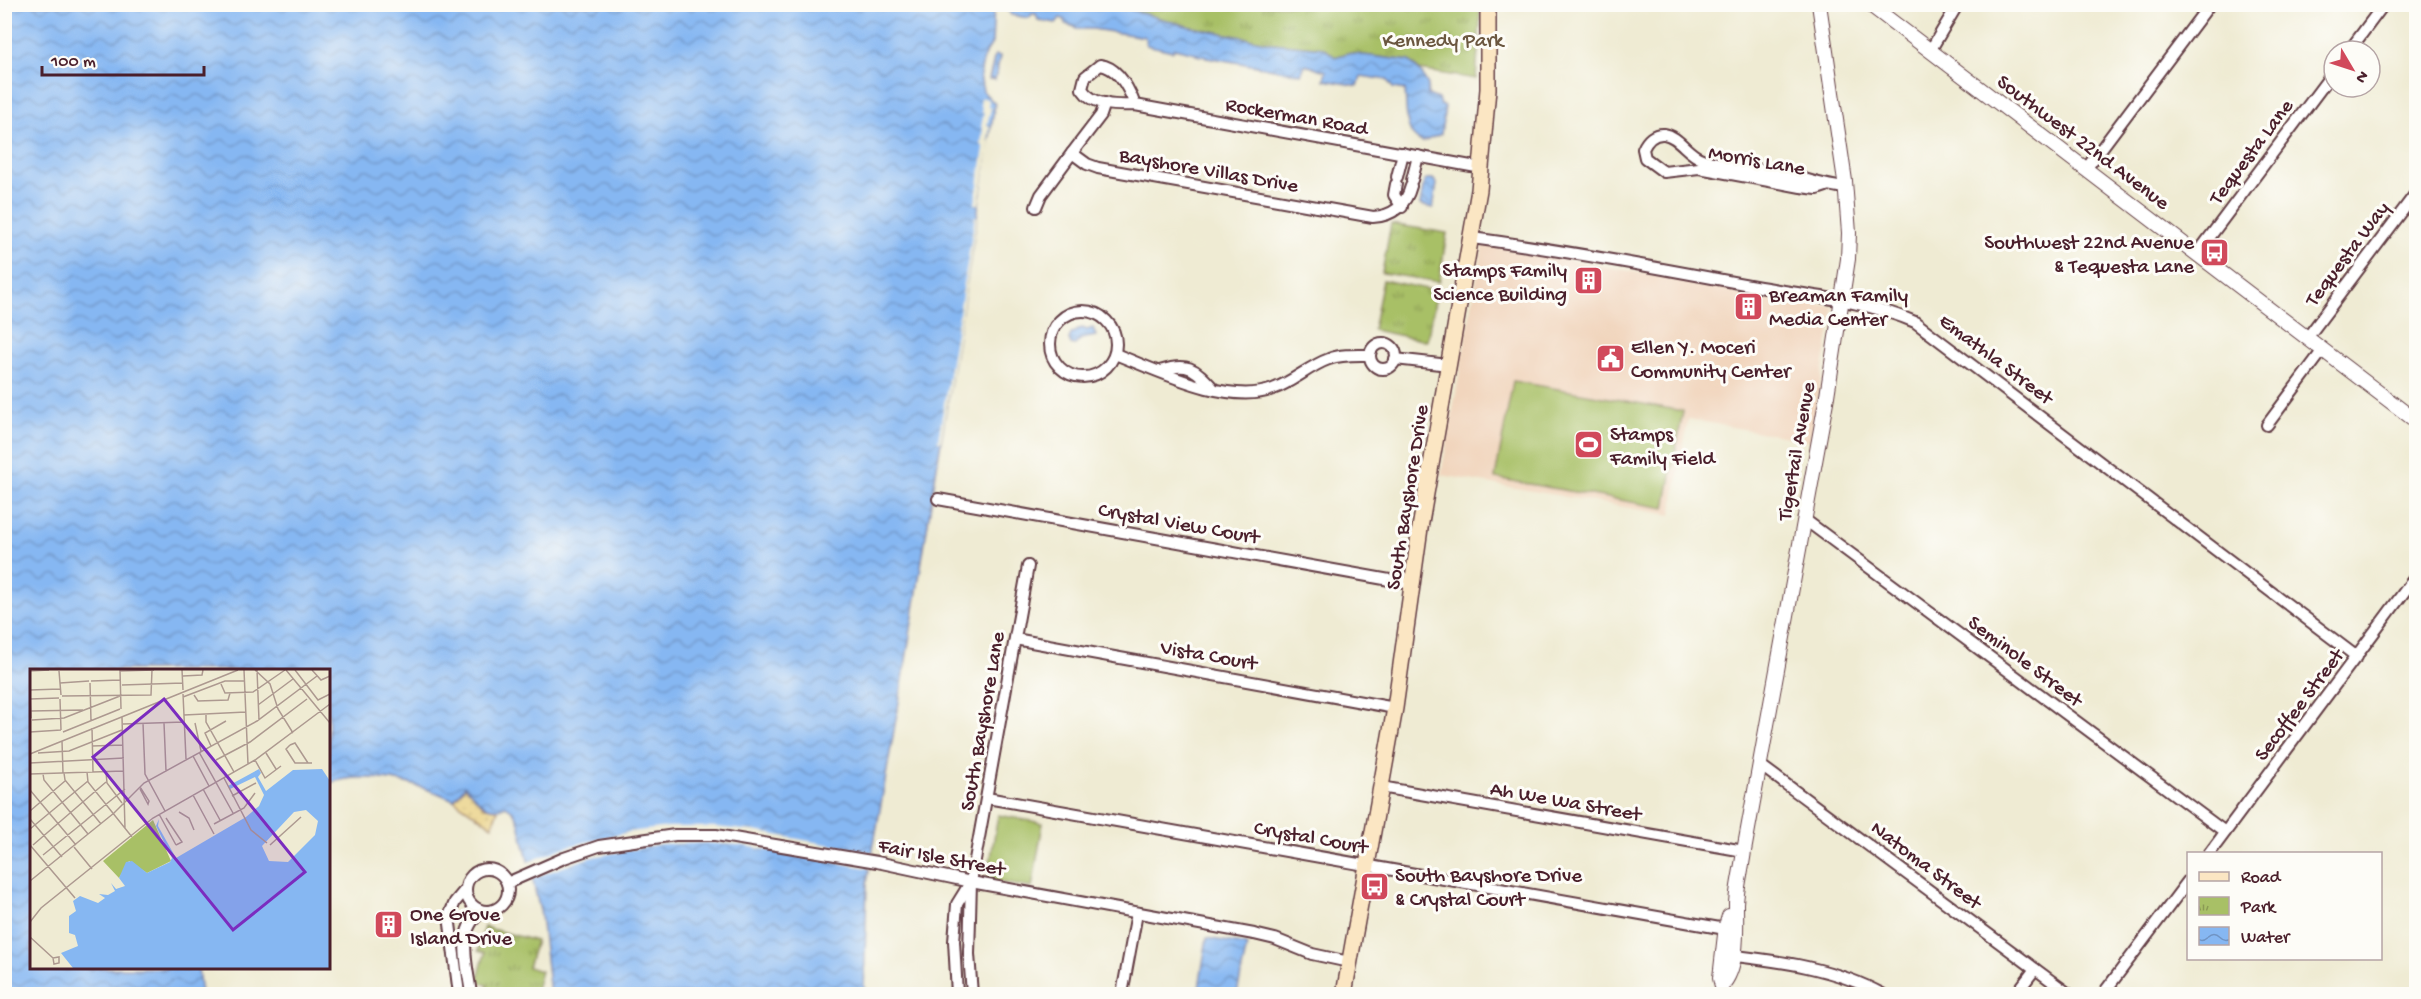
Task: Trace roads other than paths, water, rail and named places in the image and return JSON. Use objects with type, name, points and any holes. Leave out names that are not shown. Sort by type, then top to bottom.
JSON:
[{"type":"main road","name":"South Bayshore Drive","points":[[1344,994],[1395,708],[1420,528],[1472,238],[1482,168],[1488,89],[1488,4]]},
{"type":"street","name":"Tigertail Avenue","points":[[1721,990],[1731,970],[1730,930],[1843,302],[1849,241],[1846,188],[1819,4]]},
{"type":"street","name":"Southwest 22nd Avenue","points":[[1869,4],[2416,421]]},
{"type":"street","points":[[1930,51],[1958,4]]},
{"type":"street","points":[[2358,39],[2384,4]]},
{"type":"street","points":[[2086,169],[2205,6]]},
{"type":"street","points":[[1036,207],[1041,195],[1101,115],[1106,103],[1090,99],[1082,89],[1084,77],[1100,65],[1107,66],[1115,72],[1135,105]]},
{"type":"street","name":"Tequesta Lane","points":[[2197,254],[2322,87]]},
{"type":"street","name":"Rockerman Road","points":[[1106,103],[1135,105],[1482,168]]},
{"type":"street","name":"Morris Lane","points":[[1826,186],[1817,189],[1801,187],[1699,168],[1664,172],[1650,163],[1643,149],[1648,140],[1654,136],[1668,135],[1698,158],[1805,178],[1826,186],[1846,188]]},
{"type":"street","name":"Bayshore Villas Drive","points":[[1072,153],[1087,164],[1106,170],[1327,210],[1377,217],[1402,207]]},
{"type":"street","points":[[1402,153],[1394,195],[1402,207],[1408,198],[1418,156]]},
{"type":"street","name":"Tequesta Way","points":[[2307,338],[2416,192]]},
{"type":"street","name":"Emathla Street","points":[[1472,238],[1574,252],[1843,302],[1899,315],[1927,329],[2357,657]]},
{"type":"street","points":[[1082,310],[1094,312],[1105,318],[1113,328],[1116,341],[1115,354],[1108,366],[1097,374],[1084,377],[1071,375],[1060,367],[1053,356],[1050,344],[1053,331],[1060,320],[1070,313],[1082,310]]},
{"type":"street","points":[[1383,343],[1393,348],[1395,359],[1389,367],[1382,369],[1374,366],[1370,355],[1373,348],[1383,343]]},
{"type":"street","points":[[2267,425],[2323,350]]},
{"type":"street","points":[[1115,354],[1202,387],[1239,392],[1266,392],[1293,380],[1331,358],[1370,355]]},
{"type":"street","points":[[1395,359],[1449,364]]},
{"type":"street","name":"Crystal View Court","points":[[939,498],[1412,584]]},
{"type":"street","name":"Seminole Street","points":[[1804,519],[2225,832]]},
{"type":"street","name":"South Bayshore Lane","points":[[972,994],[969,947],[970,882],[1028,566]]},
{"type":"street","name":"Secoffee Street","points":[[2210,852],[2416,576]]},
{"type":"street","name":"Vista Court","points":[[1015,639],[1395,708]]},
{"type":"street","name":"Natoma Street","points":[[1760,765],[2069,994]]},
{"type":"street","name":"Ah We Wa Street","points":[[1381,787],[1744,851]]},
{"type":"street","name":"Crystal Court","points":[[987,798],[1730,930]]},
{"type":"street","name":"Fair Isle Street","points":[[507,883],[599,846],[675,835],[716,835],[877,862],[970,882],[1264,936],[1306,952],[1350,962]]},
{"type":"street","points":[[459,994],[449,916],[465,890],[469,878],[480,870],[493,869],[499,872],[507,883],[508,890],[503,903],[498,908],[474,916],[467,927],[465,938],[471,994]]},
{"type":"street","name":"South Bayshore Lane","points":[[957,994],[954,941],[957,904],[970,882]]},
{"type":"street","points":[[2103,994],[2187,882]]},
{"type":"street","points":[[465,890],[471,904],[484,911]]},
{"type":"street","points":[[1122,994],[1137,913]]},
{"type":"street","points":[[1729,955],[1850,978],[1882,994]]},
{"type":"street","points":[[2016,994],[2035,969]]},
{"type":"water","points":[[5,5],[1114,5],[1187,26],[1271,43],[1324,48],[1335,57],[1348,53],[1410,61],[1428,85],[1428,95],[1438,99],[1440,105],[1445,106],[1441,134],[1423,142],[1412,134],[1409,128],[1405,90],[1393,88],[1387,80],[1361,76],[1358,86],[1324,80],[1326,71],[1305,65],[1301,74],[1196,55],[1196,53],[1174,48],[1173,51],[1146,45],[1145,37],[1093,29],[1076,29],[1065,24],[1064,19],[1060,18],[1056,23],[1038,20],[1036,14],[1032,14],[1029,18],[1011,15],[1007,8],[994,8],[992,43],[984,56],[980,75],[983,91],[995,104],[902,685],[867,883],[864,994],[550,994],[541,915],[518,819],[513,811],[506,806],[488,807],[465,786],[454,800],[424,788],[393,780],[360,778],[330,783],[330,669],[30,669],[30,969],[198,969],[201,994],[5,994]]},
{"type":"water","points":[[995,55],[1000,56],[995,80],[989,79]]},
{"type":"water","points":[[1433,179],[1437,184],[1433,208],[1420,205],[1424,182]]},
{"type":"water","points":[[1082,328],[1087,330],[1093,328],[1096,336],[1081,339],[1075,345],[1071,344],[1069,339],[1072,333]]},
{"type":"water","points":[[1207,938],[1247,945],[1237,994],[1198,994]]},
{"type":"place","name":"Southwest 22nd Avenue & Tequesta Lane","points":[[2215,253]]},
{"type":"place","name":"Stamps Family Science Building","points":[[1588,281]]},
{"type":"place","name":"Breaman Family Media Center","points":[[1748,306]]},
{"type":"place","name":"Ellen Y. Moceri Community Center","points":[[1610,358]]},
{"type":"place","name":"Stamps Family Field","points":[[1589,445]]},
{"type":"place","name":"South Bayshore Drive & Crystal Court","points":[[1374,886]]},
{"type":"place","name":"One Grove Island Drive","points":[[389,925]]},
{"type":"park label","name":"Kennedy Park","points":[[1443,39]]}]
